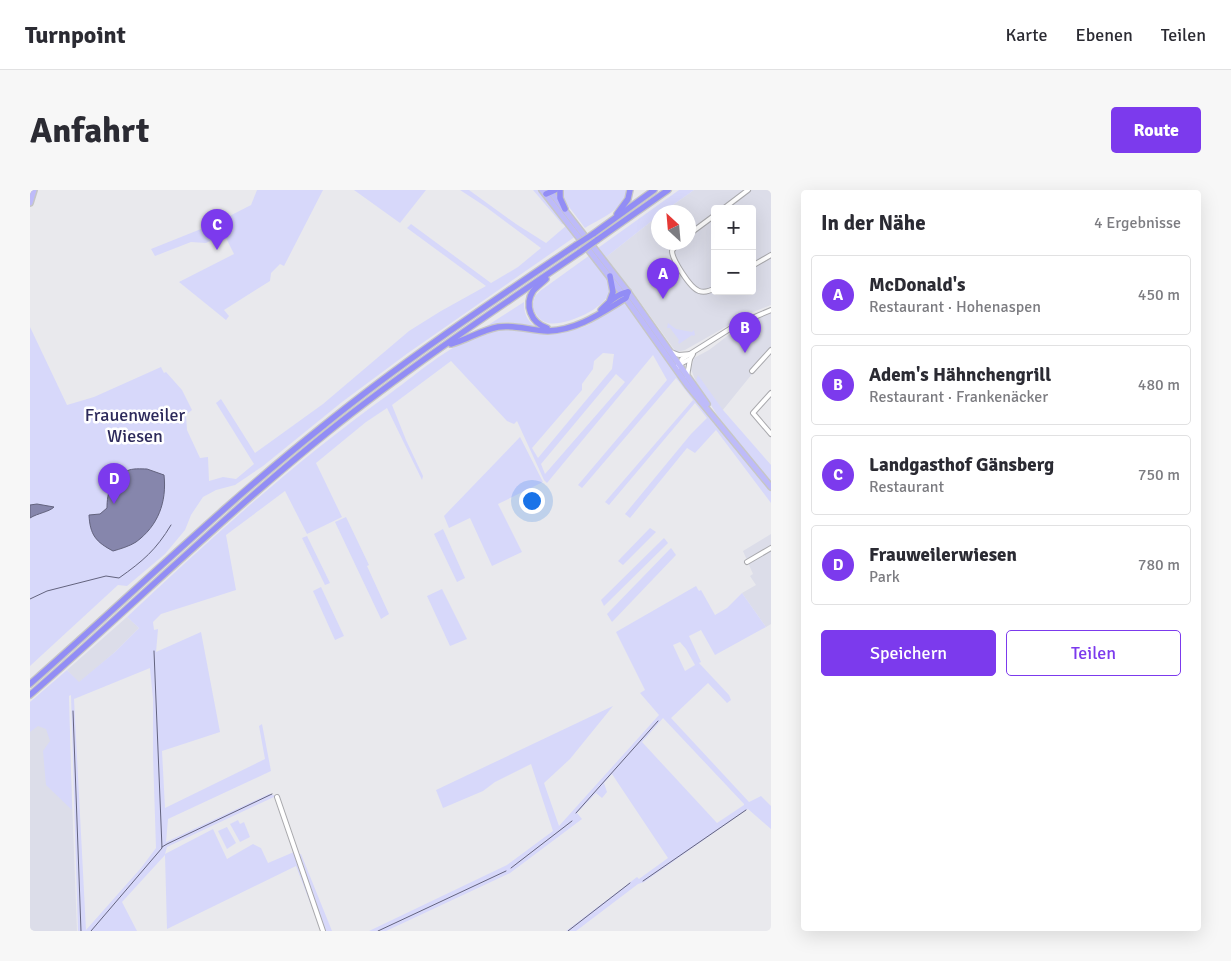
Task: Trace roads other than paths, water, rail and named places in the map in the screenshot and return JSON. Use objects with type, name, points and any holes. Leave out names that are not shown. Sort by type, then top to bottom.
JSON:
[{"type":"highway","points":[[560,190],[560,198],[565,210]]},
{"type":"highway","points":[[615,217],[628,199],[630,190]]},
{"type":"highway","points":[[30,684],[195,535],[323,425],[444,336],[654,190]]},
{"type":"highway","points":[[30,695],[252,496],[329,432],[446,345],[668,190]]},
{"type":"highway","points":[[554,330],[542,327],[536,322],[528,307],[535,289],[559,267]]},
{"type":"highway","points":[[594,317],[610,300],[613,292],[610,276]]},
{"type":"highway","points":[[610,300],[626,294]]},
{"type":"highway","points":[[446,345],[497,327],[512,326],[547,331],[577,326],[594,317],[626,294]]},
{"type":"main road","points":[[30,203],[34,190]]},
{"type":"main road","points":[[548,191],[565,210],[626,294],[688,386],[771,487]]},
{"type":"main road","points":[[548,191],[551,200],[670,351],[677,367],[687,376],[728,434]]},
{"type":"street","points":[[728,205],[748,190]]},
{"type":"street","points":[[696,229],[711,218]]},
{"type":"street","points":[[673,250],[672,257],[694,288],[700,291],[708,292],[711,290]]},
{"type":"street","points":[[756,264],[771,255]]},
{"type":"street","points":[[677,367],[682,359],[693,354],[736,325],[771,310]]},
{"type":"street","points":[[752,371],[771,350]]},
{"type":"street","points":[[670,351],[678,355],[693,354]]},
{"type":"street","points":[[687,376],[690,359],[693,354]]},
{"type":"street","points":[[677,367],[690,359]]},
{"type":"street","points":[[771,393],[753,413],[771,434]]},
{"type":"street","points":[[747,562],[771,548]]},
{"type":"street","points":[[277,797],[323,931]]},
{"type":"waterway","points":[[30,599],[47,591],[106,576],[119,578],[148,554],[171,525]]},
{"type":"waterway","points":[[91,931],[162,848],[154,651]]},
{"type":"waterway","points":[[73,711],[81,931]]},
{"type":"waterway","points":[[576,813],[658,721]]},
{"type":"waterway","points":[[162,847],[272,794]]},
{"type":"waterway","points":[[643,881],[746,810]]},
{"type":"waterway","points":[[511,868],[572,821]]},
{"type":"waterway","points":[[378,931],[506,871]]},
{"type":"waterway","points":[[568,931],[630,883]]},
{"type":"place","name":"Landgasthof Gänsberg","points":[[217,250]]},
{"type":"place","name":"McDonald's","points":[[663,299]]},
{"type":"place","name":"Adem's Hähnchengrill","points":[[745,353]]},
{"type":"place","name":"Frauweilerwiesen","points":[[114,504]]},
{"type":"park label","name":"Frauenweiler Wiesen","points":[[135,425]]}]
